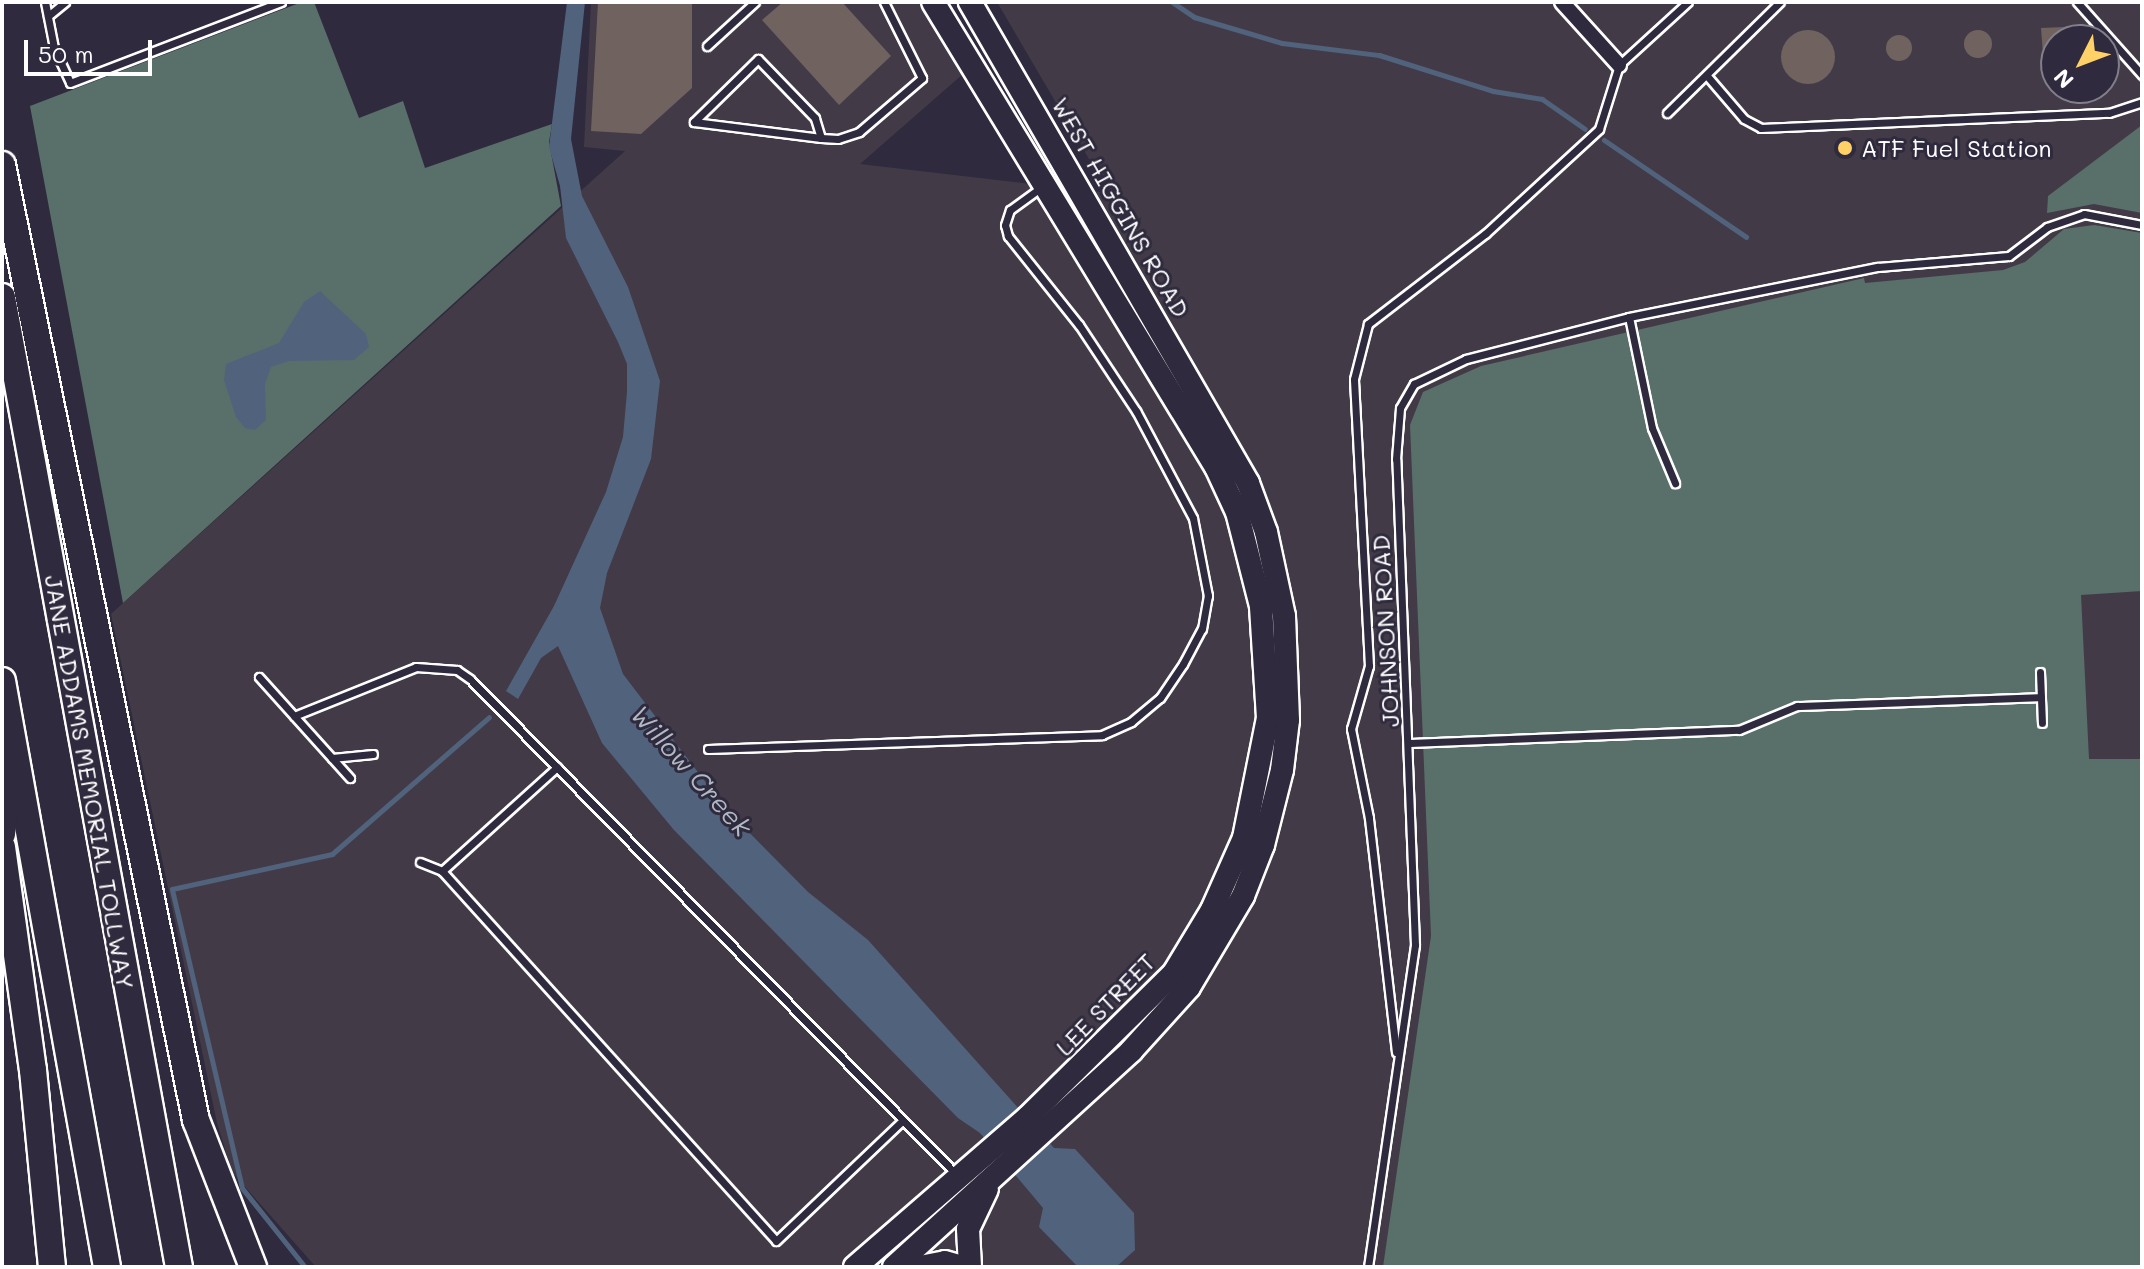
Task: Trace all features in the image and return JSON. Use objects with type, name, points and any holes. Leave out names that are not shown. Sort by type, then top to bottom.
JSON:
[{"type":"highway","points":[[2,165],[196,1120],[253,1267]]},
{"type":"highway","name":"JANE ADDAMS MEMORIAL TOLLWAY","points":[[2,297],[179,1267]]},
{"type":"highway","points":[[2,681],[107,1267]]},
{"type":"highway","points":[[2,834],[13,740]]},
{"type":"highway","points":[[2,847],[33,1070],[52,1267]]},
{"type":"main road","points":[[933,2],[1042,187]]},
{"type":"main road","name":"WEST HIGGINS ROAD","points":[[970,2],[1225,439]]},
{"type":"main road","name":"LEE STREET","points":[[1036,1125],[1174,973],[1224,888],[1256,792],[1268,718],[1261,606],[1237,512],[1192,425],[1042,187]]},
{"type":"main road","name":"LEE STREET","points":[[855,1267],[960,1179],[1000,1157],[1131,1051],[1189,987],[1243,896],[1275,807],[1288,720],[1284,616],[1266,532],[1225,439]]},
{"type":"main road","points":[[970,1267],[968,1229],[1000,1157]]},
{"type":"main road","points":[[894,1267],[990,1182]]},
{"type":"main road","points":[[920,1267],[945,1262],[962,1267]]},
{"type":"street","points":[[1562,2],[1619,65]]},
{"type":"lane","points":[[45,2],[54,48],[70,83],[281,2]]},
{"type":"lane","points":[[48,16],[65,2]]},
{"type":"lane","points":[[821,138],[815,118],[758,59],[694,122],[821,138],[838,139],[859,132],[922,78],[884,2]]},
{"type":"lane","points":[[1667,113],[1708,77],[1780,2]]},
{"type":"lane","points":[[2077,2],[2142,75]]},
{"type":"lane","points":[[707,46],[749,4]]},
{"type":"lane","points":[[1398,1062],[1369,818],[1351,729],[1369,666],[1354,379],[1368,324],[1485,234],[1599,129],[1619,65],[1682,4]]},
{"type":"lane","points":[[1708,77],[1744,119],[1761,128],[2109,113],[2142,102]]},
{"type":"lane","points":[[708,749],[1102,735],[1131,722],[1160,698],[1183,664],[1202,629],[1208,596],[1197,531],[1177,480],[1136,411],[1079,325],[1008,236],[1005,225],[1010,210],[1042,187]]},
{"type":"lane","name":"JOHNSON ROAD","points":[[1368,1267],[1415,945],[1410,743],[1396,459],[1400,408],[1414,384],[1466,359],[1629,317],[1878,267],[2009,256],[2047,227],[2084,214],[2142,225]]},
{"type":"lane","points":[[1629,317],[1652,428],[1675,483]]},
{"type":"lane","points":[[294,716],[392,674],[416,667],[448,668],[470,679],[960,1179]]},
{"type":"lane","points":[[2040,672],[2042,723]]},
{"type":"lane","points":[[259,677],[350,778]]},
{"type":"lane","points":[[1410,743],[1739,730],[1797,706],[2041,697]]},
{"type":"lane","points":[[332,758],[373,754]]},
{"type":"lane","points":[[442,871],[557,767]]},
{"type":"lane","points":[[420,862],[442,871],[776,1241],[903,1120]]},
{"type":"shaded area","points":[[591,2],[921,2],[963,74],[860,164],[1109,193],[997,2],[2142,2],[2142,1267],[316,1267],[232,1172],[217,1123],[111,614],[625,151],[584,147]]},
{"type":"green space","points":[[302,2],[314,2],[359,118],[403,101],[425,168],[552,124],[549,142],[561,206],[123,603],[30,106]]},
{"type":"green space","points":[[2142,125],[2142,213],[2094,204],[2047,213],[2048,196]]},
{"type":"green space","points":[[2094,225],[2142,233],[2142,591],[2081,595],[2089,759],[2142,759],[2142,1267],[1383,1267],[1431,936],[1410,425],[1423,392],[1481,366],[1864,278],[1865,283],[2003,270],[2025,262],[2064,229]]},
{"type":"water","name":"Willow Creek","points":[[567,2],[585,2],[571,139],[582,196],[628,287],[660,381],[651,459],[607,573],[600,608],[623,674],[726,809],[808,892],[868,940],[1054,1148],[1075,1149],[1134,1213],[1135,1250],[1116,1267],[1078,1267],[1039,1227],[1043,1208],[980,1133],[958,1118],[674,830],[602,743],[558,646],[541,658],[518,699],[506,691],[554,606],[606,492],[623,437],[627,392],[627,364],[566,238],[560,186],[549,147]]},
{"type":"water","points":[[320,291],[366,334],[369,347],[354,360],[289,361],[271,367],[265,384],[266,420],[255,430],[245,428],[236,417],[224,380],[226,364],[279,343],[304,302]]},
{"type":"building","points":[[598,2],[692,2],[692,88],[641,134],[591,131]]},
{"type":"building","points":[[783,2],[842,2],[891,56],[839,105],[762,20]]},
{"type":"building","points":[[1808,30],[1827,38],[1835,57],[1827,76],[1808,84],[1789,76],[1781,57],[1789,38]]},
{"type":"building","points":[[1978,30],[1988,34],[1992,44],[1988,54],[1978,58],[1968,54],[1964,44],[1968,34]]},
{"type":"building","points":[[1899,35],[1908,39],[1912,48],[1908,57],[1899,61],[1890,57],[1886,48],[1890,39]]},
{"type":"waterway","points":[[1172,2],[1194,17],[1282,43],[1379,55],[1493,91],[1542,99],[1585,129]]},
{"type":"waterway","points":[[1604,140],[1746,237]]},
{"type":"waterway","points":[[305,1267],[242,1188],[172,889],[332,854],[489,717]]},
{"type":"place","name":"ATF Fuel Station","points":[[1845,148]]}]
